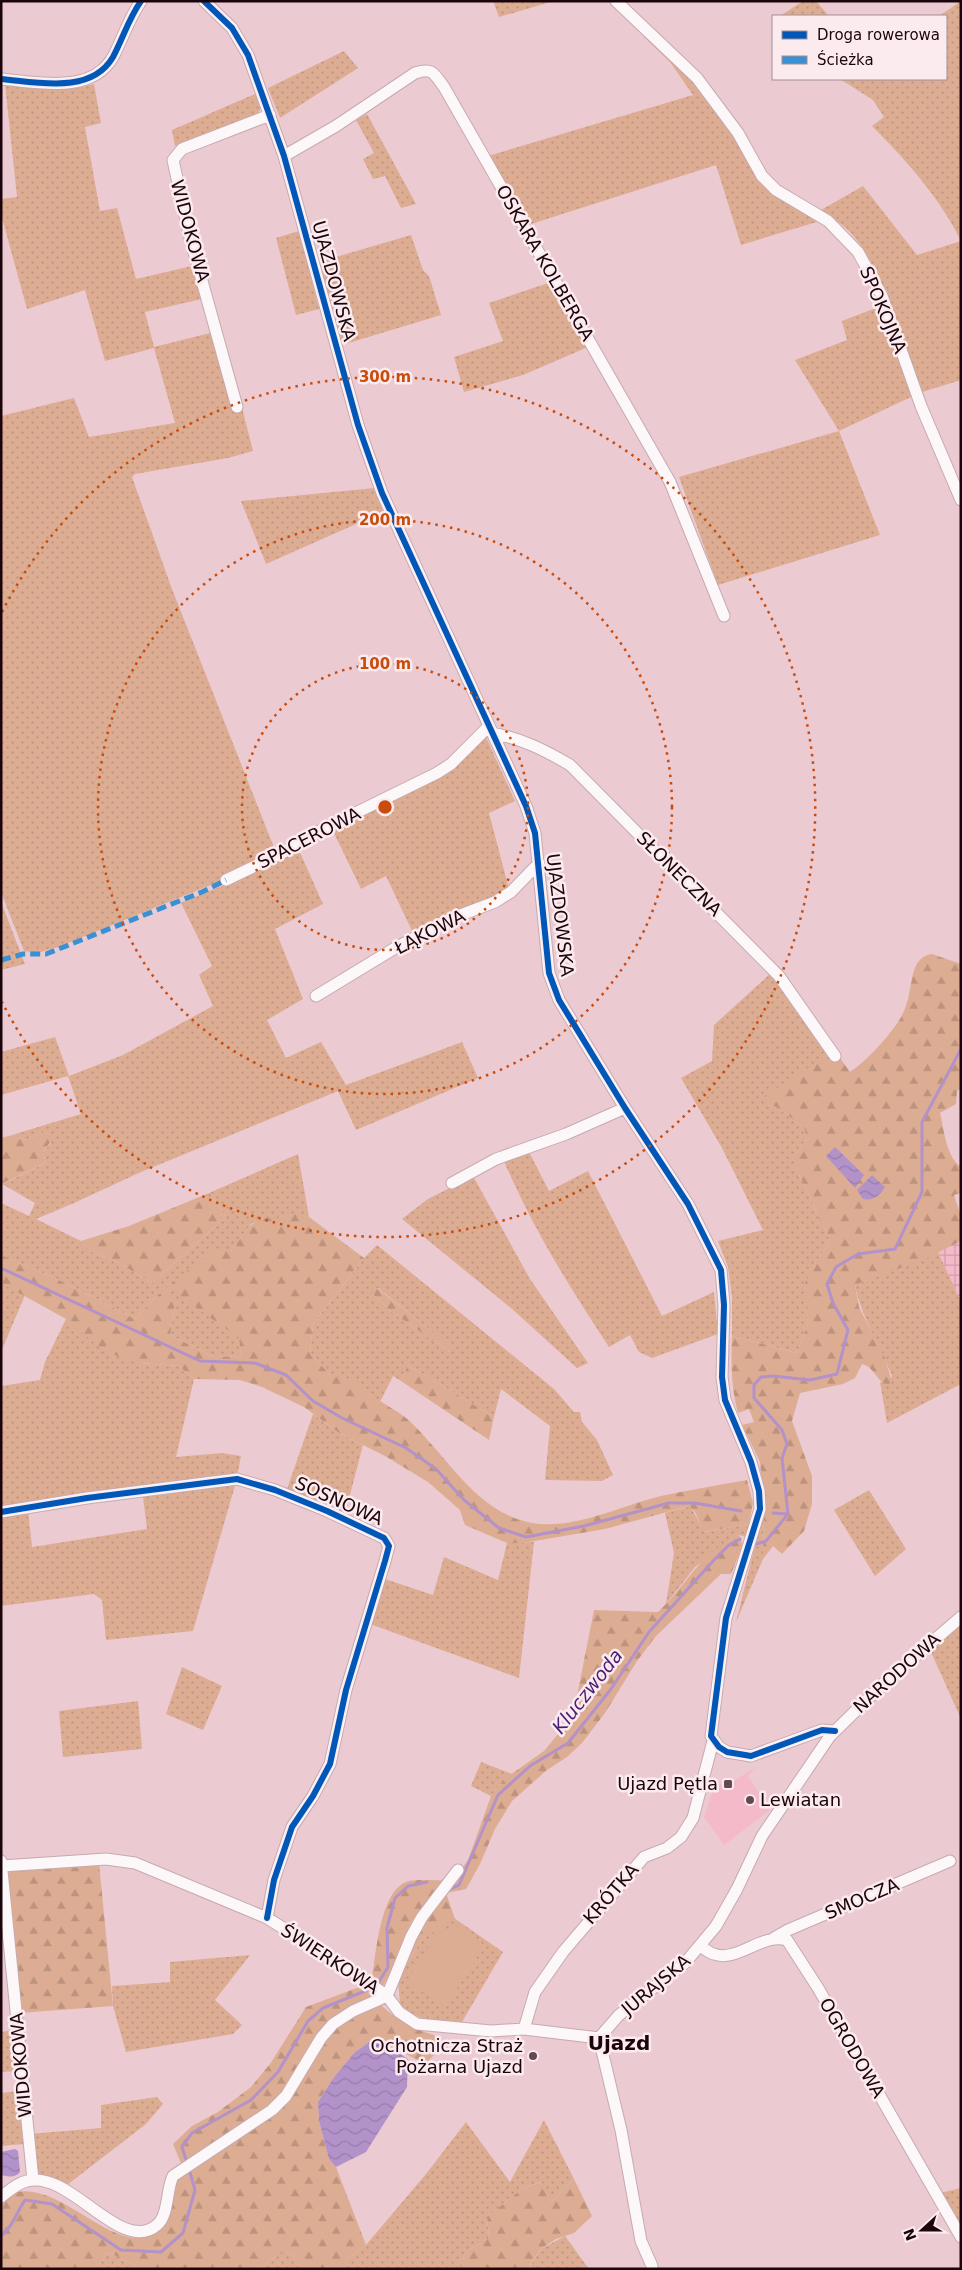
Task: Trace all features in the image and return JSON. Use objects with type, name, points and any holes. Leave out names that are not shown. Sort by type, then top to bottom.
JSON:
[{"type":"street","points":[[1,79],[58,84],[74,82],[97,74],[112,58],[133,12],[141,1]]},
{"type":"street","name":"UJAZDOWSKA","points":[[204,1],[224,19],[241,40],[250,59],[284,156],[358,425],[382,493],[526,806],[535,833],[549,973],[559,1000],[625,1108],[688,1204],[721,1270],[724,1305],[722,1377],[725,1400],[752,1462],[759,1491],[760,1516],[726,1618],[710,1731],[713,1741]]},
{"type":"street","name":"SPOKOJNA","points":[[616,1],[697,78],[708,91],[738,133],[762,176],[776,190],[828,222],[858,252],[882,296],[921,406],[961,500]]},
{"type":"street","name":"OSKARA KOLBERGA","points":[[284,156],[336,126],[415,73],[426,70],[431,71],[444,88],[530,235],[670,482],[724,616]]},
{"type":"street","name":"WIDOKOWA","points":[[237,407],[189,234],[173,160],[182,149],[270,115]]},
{"type":"street","name":"SPACEROWA","points":[[226,880],[282,853],[323,829],[437,773],[451,764],[490,729]]},
{"type":"street","name":"SŁONECZNA","points":[[490,729],[540,746],[570,764],[779,976],[835,1056]]},
{"type":"street","name":"ŁĄKOWA","points":[[316,996],[395,948],[450,919],[495,902],[511,892],[539,863]]},
{"type":"street","points":[[452,1183],[496,1159],[566,1134],[625,1108]]},
{"type":"street","name":"SOSNOWA","points":[[1,1512],[87,1498],[237,1479],[292,1497],[384,1538],[389,1546],[386,1561],[346,1690],[330,1764],[313,1796],[292,1827],[274,1880],[267,1918]]},
{"type":"street","name":"NARODOWA","points":[[835,1731],[883,1684],[961,1617]]},
{"type":"street","points":[[713,1741],[727,1752],[751,1756],[822,1730],[835,1731]]},
{"type":"street","name":"JURAJSKA","points":[[598,2038],[619,2015],[684,1963],[721,1919],[737,1890],[762,1836],[813,1759],[835,1731]]},
{"type":"street","name":"KRÓTKA","points":[[524,2029],[534,1992],[562,1952],[644,1857],[667,1848],[681,1837],[693,1818],[713,1741]]},
{"type":"street","name":"ŚWIERKOWA","points":[[2,1866],[106,1859],[135,1863],[267,1918],[344,1966],[387,1996],[399,2012],[417,2024],[491,2031],[524,2029],[598,2038]]},
{"type":"street","name":"WIDOKOWA","points":[[1,1861],[32,2180]]},
{"type":"street","name":"SMOCZA","points":[[774,1938],[788,1930],[950,1861]]},
{"type":"street","points":[[1,2198],[21,2183],[32,2180],[65,2190],[126,2230],[142,2232],[157,2225],[164,2216],[168,2187],[173,2176],[279,2104],[321,2038],[340,2019],[387,1996],[411,1937],[422,1917],[458,1870]]},
{"type":"street","points":[[700,1946],[715,1955],[734,1954],[774,1938]]},
{"type":"street","name":"OGRODOWA","points":[[774,1938],[787,1940],[798,1955],[961,2238]]},
{"type":"street","points":[[598,2038],[621,2130],[642,2241],[652,2268]]},
{"type":"shaded area","points":[[961,1241],[961,1302],[938,1252]]},
{"type":"shaded area","points":[[755,1767],[748,1776],[770,1810],[724,1845],[704,1817],[715,1784],[728,1785]]},
{"type":"green space","points":[[493,1],[554,1],[499,17]]},
{"type":"green space","points":[[803,1],[816,1],[828,15],[782,15]]},
{"type":"green space","points":[[961,1],[961,241],[933,195],[897,152],[872,126],[884,117],[873,100],[842,80],[947,80],[947,15],[940,15]]},
{"type":"green space","points":[[643,36],[652,39],[702,90],[733,129],[762,185],[820,221],[741,245],[716,165],[528,225],[488,156],[693,95],[670,62]]},
{"type":"green space","points":[[344,51],[358,68],[280,118],[268,88]]},
{"type":"green space","points":[[5,84],[61,89],[94,84],[101,123],[85,127],[100,211],[117,208],[136,279],[192,266],[202,299],[145,312],[154,347],[222,330],[253,451],[228,458],[135,474],[132,477],[172,589],[275,850],[266,857],[213,884],[58,947],[37,953],[24,951],[1,892],[1,416],[74,398],[89,437],[175,423],[154,348],[105,361],[85,290],[27,309],[1,214],[1,199],[17,197]]},
{"type":"green space","points":[[257,93],[261,105],[256,116],[175,146],[172,130]]},
{"type":"green space","points":[[367,114],[416,204],[401,208],[385,176],[373,179],[363,159],[374,153],[356,120]]},
{"type":"green space","points":[[863,186],[917,255],[961,241],[961,380],[919,393],[899,330],[873,265],[849,231],[821,210]]},
{"type":"green space","points":[[299,231],[319,309],[296,315],[276,238]]},
{"type":"green space","points":[[411,235],[423,270],[429,276],[441,315],[342,345],[319,262]]},
{"type":"green space","points":[[551,282],[588,347],[523,375],[464,392],[454,357],[503,341],[489,303]]},
{"type":"green space","points":[[881,306],[913,396],[839,431],[795,360],[847,340],[842,321]]},
{"type":"green space","points":[[839,431],[880,535],[718,585],[679,477]]},
{"type":"green space","points":[[375,488],[383,512],[266,564],[241,501]]},
{"type":"green space","points":[[485,735],[515,801],[489,813],[509,889],[413,933],[386,876],[361,889],[332,829],[414,788]]},
{"type":"green space","points":[[298,848],[323,904],[275,929],[303,999],[267,1020],[286,1058],[321,1042],[346,1085],[462,1042],[478,1078],[356,1130],[338,1091],[141,1172],[36,1219],[81,1241],[90,1251],[119,1263],[152,1283],[226,1217],[209,1193],[298,1154],[309,1217],[294,1214],[279,1220],[267,1218],[252,1223],[231,1251],[241,1356],[214,1357],[170,1335],[175,1305],[157,1296],[135,1319],[61,1281],[1,1255],[1,1203],[29,1216],[35,1203],[2,1184],[46,1163],[43,1152],[51,1143],[45,1132],[25,1140],[12,1135],[81,1114],[68,1076],[1,1095],[1,1052],[55,1037],[69,1076],[123,1055],[213,1006],[199,975],[212,966],[181,903],[224,885]]},
{"type":"green space","points":[[1,902],[25,964],[1,970]]},
{"type":"green space","points":[[932,954],[961,964],[961,1089],[957,1091],[956,1104],[940,1113],[949,1150],[952,1157],[961,1167],[961,1193],[954,1195],[961,1217],[961,1241],[927,1258],[855,1285],[859,1307],[885,1358],[892,1382],[887,1385],[883,1383],[869,1368],[862,1364],[855,1378],[843,1384],[800,1393],[792,1421],[812,1476],[812,1504],[804,1531],[782,1554],[773,1546],[763,1559],[764,1509],[760,1462],[742,1425],[754,1422],[749,1409],[738,1413],[732,1375],[732,1336],[797,1353],[808,1324],[805,1283],[814,1264],[828,1245],[829,1238],[796,1168],[796,1153],[807,1139],[804,1128],[777,1107],[766,1105],[763,1097],[835,1051],[850,1072],[863,1062],[882,1043],[900,1019],[908,1001],[914,969],[921,959]]},
{"type":"green space","points":[[771,973],[835,1051],[766,1105],[777,1107],[804,1128],[807,1139],[796,1153],[796,1168],[829,1238],[828,1245],[814,1264],[807,1306],[808,1324],[797,1353],[732,1336],[732,1297],[728,1267],[718,1241],[763,1230],[722,1148],[681,1078],[712,1061],[714,1025]]},
{"type":"green space","points":[[45,1132],[52,1140],[43,1152],[46,1163],[1,1184],[1,1138],[12,1135],[25,1140]]},
{"type":"green space","points":[[528,1150],[549,1191],[588,1171],[662,1316],[714,1292],[718,1334],[652,1358],[639,1352],[630,1335],[609,1347],[552,1257],[504,1161]]},
{"type":"green space","points":[[473,1176],[530,1279],[588,1363],[577,1368],[511,1308],[402,1219],[428,1199]]},
{"type":"green space","points":[[209,1193],[226,1217],[152,1283],[119,1263],[90,1251],[81,1241],[129,1226]]},
{"type":"green space","points":[[294,1213],[309,1217],[364,1258],[313,1325],[310,1354],[331,1378],[343,1377],[349,1379],[406,1418],[421,1432],[463,1480],[494,1507],[512,1517],[532,1523],[564,1523],[597,1516],[661,1496],[747,1480],[753,1503],[749,1524],[704,1532],[695,1512],[689,1506],[605,1529],[523,1543],[507,1543],[465,1525],[460,1510],[428,1482],[385,1456],[339,1433],[304,1407],[262,1387],[240,1380],[194,1379],[179,1366],[139,1363],[105,1352],[66,1319],[1,1283],[1,1255],[61,1281],[135,1319],[157,1296],[213,1249],[231,1251],[256,1221],[268,1218],[281,1218]],"holes":[[[170,1289],[239,1338],[241,1356],[214,1357],[170,1335],[175,1305]]]},
{"type":"green space","points":[[377,1245],[554,1389],[574,1412],[580,1412],[582,1422],[597,1440],[613,1475],[602,1481],[545,1480],[550,1426],[501,1389],[494,1417],[408,1365],[401,1381],[393,1376],[380,1402],[346,1378],[331,1378],[310,1354],[313,1325],[364,1258]],"holes":[[[378,1288],[453,1349],[450,1352],[389,1310],[372,1293]]]},
{"type":"green space","points":[[938,1252],[961,1302],[961,1384],[887,1423],[880,1382],[888,1384],[892,1376],[866,1320],[855,1285]]},
{"type":"green space","points":[[1,1283],[25,1295],[1,1352]]},
{"type":"green space","points":[[377,1288],[454,1349],[450,1352],[389,1310],[372,1293]]},
{"type":"green space","points":[[66,1319],[83,1332],[139,1363],[179,1366],[194,1379],[176,1457],[222,1453],[241,1456],[236,1482],[193,1631],[106,1640],[102,1600],[94,1594],[1,1606],[1,1515],[28,1510],[32,1547],[147,1529],[142,1489],[1,1509],[1,1386],[40,1380],[45,1362]]},
{"type":"green space","points":[[408,1365],[494,1417],[489,1440],[401,1381]]},
{"type":"green space","points":[[313,1414],[339,1433],[363,1445],[345,1514],[287,1489]]},
{"type":"green space","points":[[869,1490],[906,1549],[875,1576],[834,1510]]},
{"type":"green space","points":[[690,1506],[705,1532],[749,1524],[746,1537],[739,1535],[695,1567],[666,1604],[674,1553],[665,1513]]},
{"type":"green space","points":[[764,1509],[763,1559],[736,1622]]},
{"type":"green space","points":[[739,1535],[743,1545],[731,1574],[721,1574],[656,1636],[637,1661],[605,1713],[582,1743],[567,1757],[547,1770],[512,1801],[495,1829],[480,1864],[466,1889],[446,1893],[455,1919],[422,1939],[398,1980],[415,1935],[468,1860],[491,1796],[503,1780],[544,1751],[573,1716],[594,1610],[658,1612],[713,1551]]},
{"type":"green space","points":[[534,1542],[519,1678],[370,1624],[385,1579],[433,1595],[444,1557],[498,1580],[507,1543]]},
{"type":"green space","points":[[961,1625],[961,1719],[931,1652]]},
{"type":"green space","points":[[182,1667],[222,1686],[203,1730],[166,1714]]},
{"type":"green space","points":[[138,1701],[142,1749],[63,1757],[59,1711]]},
{"type":"green space","points":[[481,1762],[512,1774],[503,1780],[491,1796],[471,1786]]},
{"type":"green space","points":[[99,1863],[113,2006],[19,2013],[8,1870]]},
{"type":"green space","points":[[445,1880],[383,1986],[372,1979],[381,1923],[386,1908],[399,1886],[409,1881]]},
{"type":"green space","points":[[454,1918],[503,1952],[462,2022],[429,2020],[415,2015],[400,2004],[398,1980],[422,1939]]},
{"type":"green space","points":[[455,1925],[484,1946],[446,2006],[406,1982],[435,1935]]},
{"type":"green space","points":[[250,1955],[215,2000],[242,2025],[233,2034],[126,2052],[113,2006],[112,1986],[170,1982],[170,1962]]},
{"type":"green space","points":[[362,1986],[378,2003],[403,2022],[434,2035],[442,2047],[425,2064],[375,2038],[355,2052],[334,2077],[318,2102],[319,2121],[329,2159],[336,2167],[366,2245],[335,2269],[299,2269],[300,2267],[293,2255],[283,2252],[258,2269],[142,2269],[108,2252],[96,2269],[1,2269],[1,2202],[17,2192],[35,2192],[54,2199],[110,2230],[128,2237],[144,2237],[160,2230],[165,2225],[169,2214],[172,2189],[185,2173],[173,2144],[192,2126],[218,2112],[251,2087],[270,2064],[306,2007]]},
{"type":"green space","points":[[13,2030],[17,2071],[1,2072],[1,2032]]},
{"type":"green space","points":[[19,2091],[24,2144],[1,2146],[1,2093]]},
{"type":"green space","points":[[157,2097],[163,2104],[146,2124],[67,2185],[38,2174],[34,2170],[29,2134],[101,2128],[101,2105]]},
{"type":"green space","points":[[544,2120],[574,2179],[551,2202],[541,2182],[523,2188],[487,2217],[489,2238],[469,2250],[459,2263],[462,2269],[335,2269],[366,2245],[426,2174],[466,2122],[510,2182]]},
{"type":"green space","points":[[574,2179],[592,2216],[574,2233],[556,2239],[541,2249],[530,2265],[531,2269],[462,2269],[459,2263],[469,2250],[489,2238],[487,2217],[523,2188],[542,2182],[551,2202]]},
{"type":"green space","points":[[961,2188],[961,2225],[940,2193]]},
{"type":"green space","points":[[565,2236],[589,2269],[531,2269],[530,2266],[541,2249]]},
{"type":"green space","points":[[108,2252],[142,2269],[96,2269]]},
{"type":"green space","points":[[283,2252],[293,2255],[301,2268],[258,2269]]},
{"type":"water","points":[[835,1147],[864,1175],[855,1188],[826,1156]]},
{"type":"water","points":[[872,1175],[885,1187],[876,1197],[863,1199],[857,1190]]},
{"type":"water","points":[[375,2038],[408,2059],[407,2087],[366,2152],[336,2167],[329,2159],[319,2121],[318,2102],[334,2077],[355,2052]]},
{"type":"water","points":[[15,2149],[18,2151],[20,2172],[12,2176],[1,2175],[1,2152]]},
{"type":"waterway","name":"Kluczwoda","points":[[753,1545],[766,1541],[788,1514],[782,1458],[787,1444],[782,1430],[754,1398],[754,1385],[761,1377],[773,1376],[810,1380],[837,1374],[848,1330],[833,1303],[827,1284],[836,1267],[858,1254],[895,1249],[922,1192],[922,1122],[961,1049]]},
{"type":"waterway","points":[[1,1268],[200,1361],[255,1363],[286,1375],[313,1401],[342,1418],[406,1448],[436,1469],[464,1500],[499,1528],[526,1537],[584,1526],[669,1503],[695,1503],[741,1511]]},
{"type":"waterway","points":[[773,1513],[787,1514]]},
{"type":"waterway","name":"Kluczwoda","points":[[452,1888],[459,1885],[498,1795],[530,1766],[568,1743],[611,1689],[649,1632],[714,1560],[729,1545],[740,1539]]},
{"type":"waterway","name":"Kluczwoda","points":[[378,1983],[388,1967],[387,1928],[395,1898],[408,1886],[427,1882]]},
{"type":"waterway","name":"Kluczwoda","points":[[187,2163],[182,2147],[192,2133],[251,2100],[278,2072],[308,2021],[323,2008],[370,1989]]},
{"type":"waterway","name":"Kluczwoda","points":[[1,2236],[12,2224],[25,2200],[52,2204],[121,2250],[161,2252],[183,2233],[195,2190],[189,2169]]},
{"type":"marked path","points":[[1,960],[23,954],[46,954],[202,892],[226,880]]},
{"type":"cycle path","points":[[1,79],[62,83],[91,77],[103,69],[113,57],[141,1]]},
{"type":"cycle path","points":[[204,1],[232,28],[248,55],[284,156],[358,425],[382,493],[526,806],[535,833],[549,973],[559,1000],[625,1108],[688,1204],[721,1270],[724,1305],[722,1377],[725,1400],[751,1462],[759,1491],[760,1509],[726,1618],[711,1736],[719,1747],[727,1752],[751,1756],[822,1730],[835,1731]]},
{"type":"cycle path","points":[[1,1512],[87,1498],[237,1479],[275,1490],[327,1511],[384,1538],[389,1546],[346,1690],[330,1764],[313,1796],[292,1827],[274,1880],[267,1918]]},
{"type":"place","name":"Ujazd Pętla","points":[[728,1784]]},
{"type":"place","name":"Lewiatan","points":[[750,1800]]},
{"type":"place","name":"Ochotnicza Straż Pożarna Ujazd","points":[[533,2056]]},
{"type":"district","name":"Ujazd","points":[[619,2043]]}]
